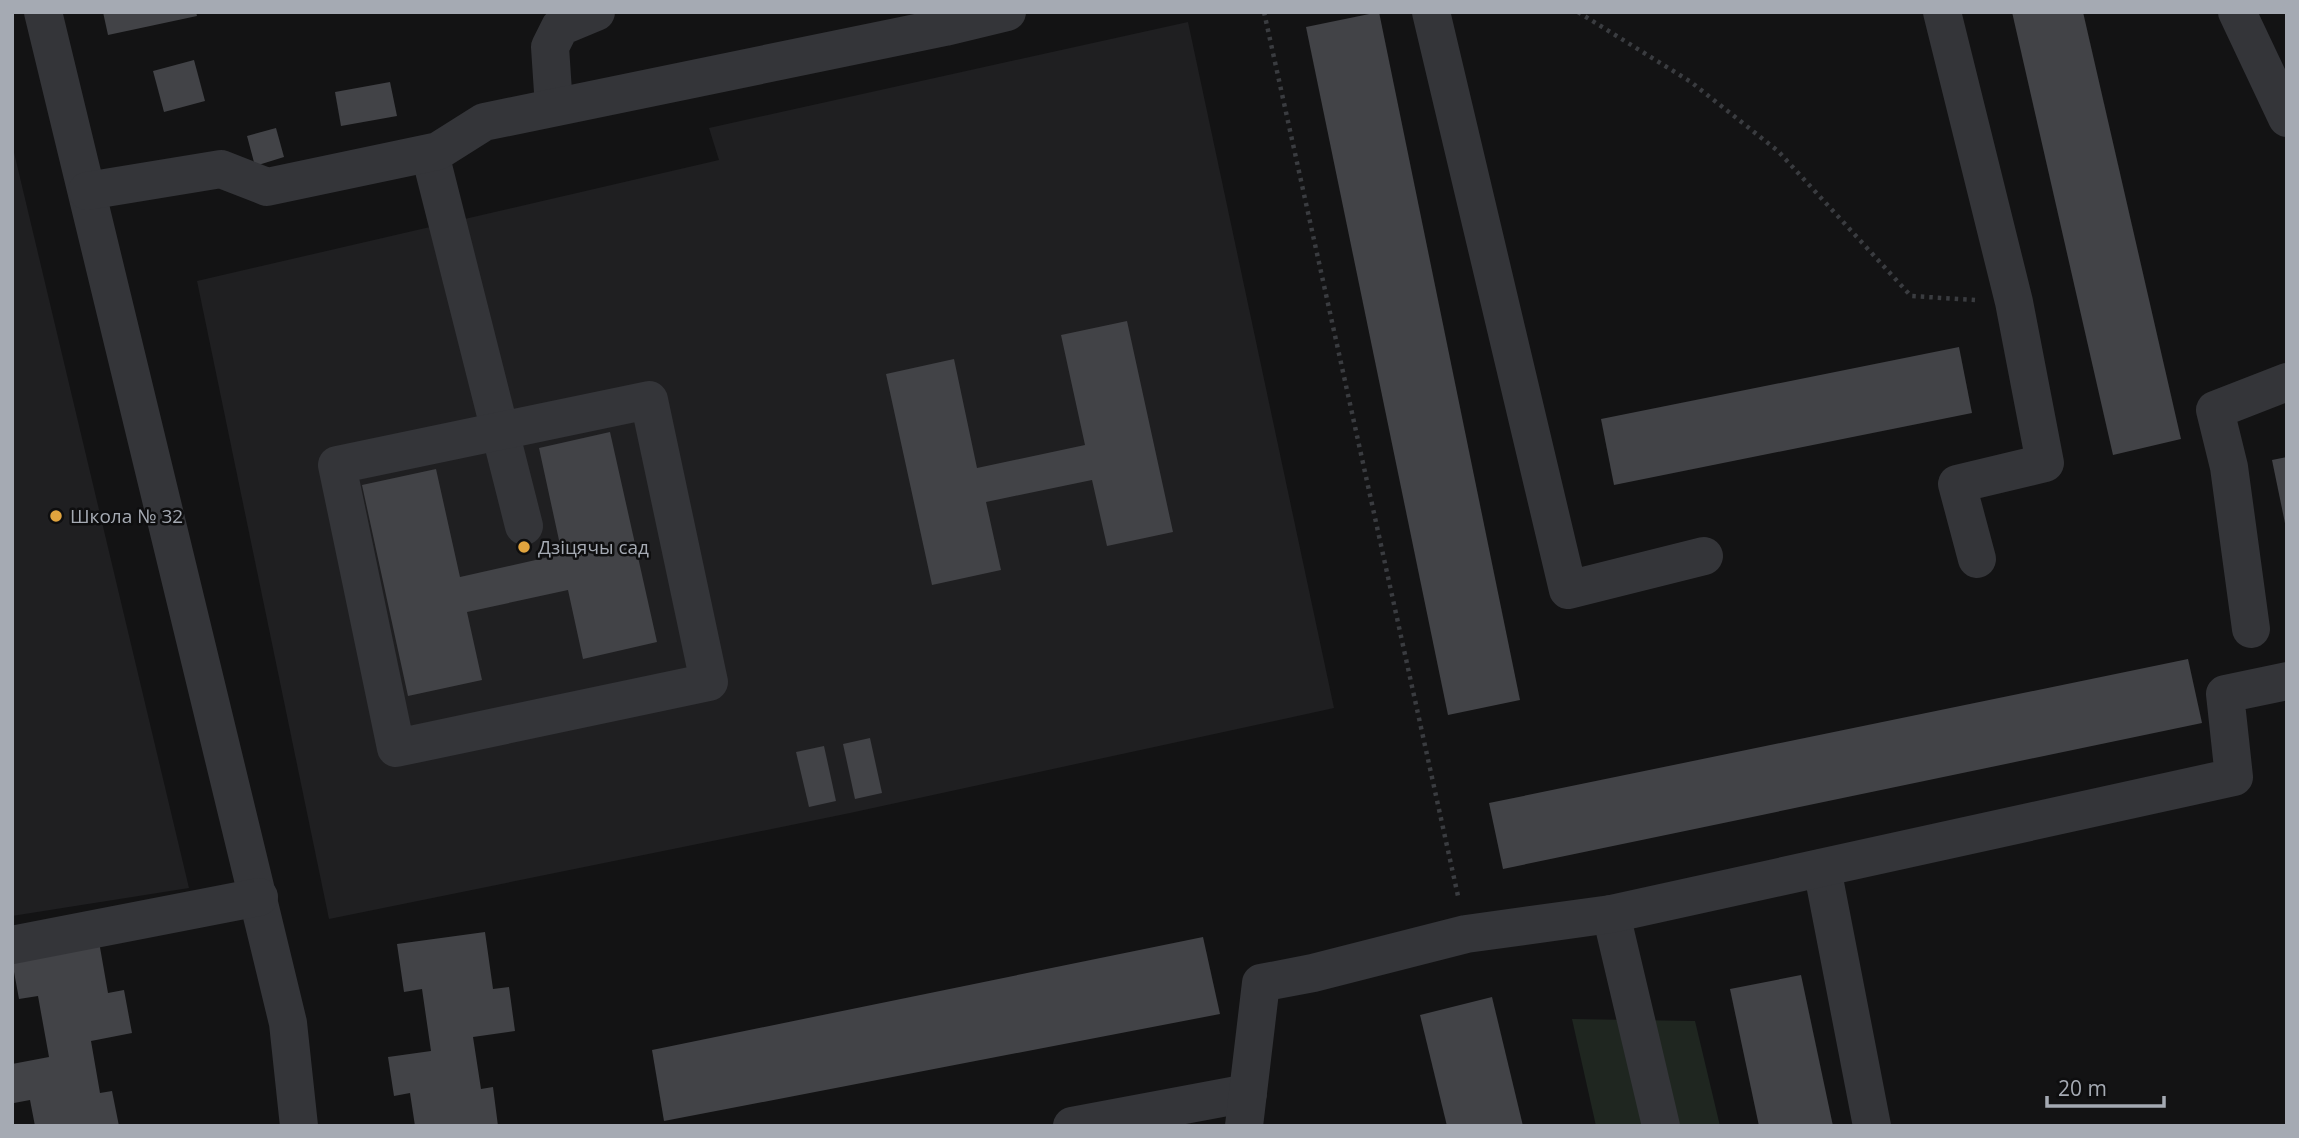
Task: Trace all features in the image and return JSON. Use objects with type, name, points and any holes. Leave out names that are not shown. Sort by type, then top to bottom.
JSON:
[{"type":"street","points":[[43,12],[288,1023],[299,1126]]},
{"type":"street","points":[[554,107],[550,47],[559,20],[596,12]]},
{"type":"street","points":[[87,191],[221,169],[267,187],[430,154],[484,122],[943,20],[1007,12]]},
{"type":"street","points":[[1431,12],[1568,590],[1704,556]]},
{"type":"street","points":[[1942,12],[2014,302],[2045,463],[1957,484],[1977,559]]},
{"type":"street","points":[[2237,12],[2287,118]]},
{"type":"street","points":[[430,154],[524,526]]},
{"type":"street","points":[[2251,629],[2229,467],[2216,410],[2287,382]]},
{"type":"street","points":[[649,400],[709,682],[396,748],[337,466],[500,431],[649,400]]},
{"type":"street","points":[[1072,1126],[1246,1109],[1261,983],[1313,973],[1466,934],[1612,914],[2234,777],[2225,694],[2287,681]]},
{"type":"street","points":[[1822,868],[1872,1126]]},
{"type":"street","points":[[12,946],[259,898]]},
{"type":"street","points":[[1612,914],[1661,1126]]},
{"type":"path","points":[[1264,12],[1466,934]]},
{"type":"path","points":[[1578,12],[1691,82],[1778,151],[1911,296],[2014,302]]},
{"type":"shaded area","points":[[1188,22],[1334,708],[850,813],[329,919],[197,281],[719,160],[709,128]]},
{"type":"shaded area","name":"Школа № 32","points":[[12,144],[189,888],[12,916]]},
{"type":"shaded area","points":[[1572,1019],[1695,1021],[1720,1126],[1596,1126]]},
{"type":"building","points":[[103,12],[196,12],[197,16],[108,35]]},
{"type":"building","points":[[1379,12],[1520,700],[1448,715],[1306,27]]},
{"type":"building","points":[[2012,12],[2083,12],[2181,439],[2113,455]]},
{"type":"building","points":[[194,60],[205,101],[164,112],[153,71]]},
{"type":"building","points":[[390,82],[397,116],[341,126],[335,92]]},
{"type":"building","points":[[276,128],[284,157],[255,166],[247,136]]},
{"type":"building","points":[[1127,321],[1173,532],[1107,546],[1092,480],[986,502],[1001,570],[932,585],[886,374],[954,359],[977,468],[1085,445],[1061,335]]},
{"type":"building","points":[[1959,347],[1972,413],[1614,485],[1601,419]]},
{"type":"building","points":[[610,432],[657,642],[583,659],[568,590],[467,612],[482,680],[408,696],[362,485],[436,469],[460,577],[562,554],[539,448]]},
{"type":"building","points":[[2287,457],[2287,528],[2286,528],[2272,460]]},
{"type":"building","points":[[2188,659],[2202,723],[1503,869],[1489,803]]},
{"type":"building","points":[[870,738],[882,793],[855,799],[843,744]]},
{"type":"building","points":[[824,746],[836,801],[809,807],[796,752]]},
{"type":"building","points":[[485,932],[493,989],[509,987],[515,1031],[473,1037],[481,1089],[493,1087],[498,1126],[415,1126],[410,1093],[394,1096],[388,1057],[431,1051],[422,989],[404,992],[397,944]]},
{"type":"building","points":[[98,936],[108,993],[124,990],[132,1033],[91,1041],[100,1093],[112,1091],[119,1126],[35,1126],[30,1100],[14,1103],[12,1064],[49,1057],[38,996],[19,999],[12,961]]},
{"type":"building","points":[[1203,937],[1220,1014],[664,1121],[652,1050]]},
{"type":"building","points":[[1801,975],[1833,1126],[1759,1126],[1730,989]]},
{"type":"building","points":[[1492,997],[1523,1126],[1447,1126],[1420,1015]]},
{"type":"place","name":"Школа № 32","points":[[56,516]]},
{"type":"place","name":"Дзіцячы сад","points":[[524,547]]}]
